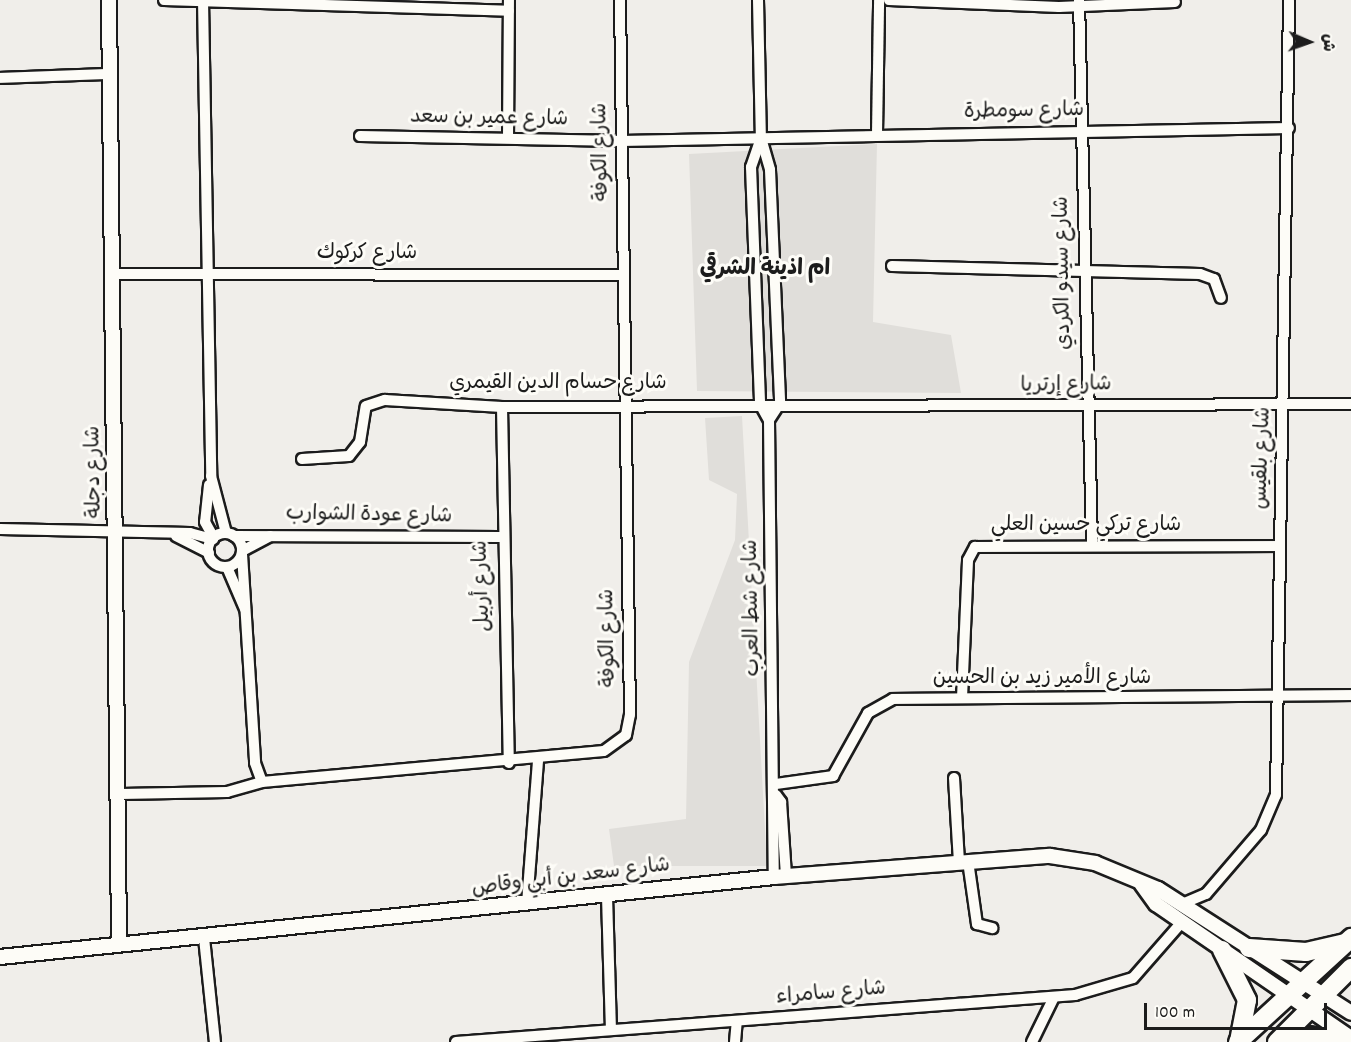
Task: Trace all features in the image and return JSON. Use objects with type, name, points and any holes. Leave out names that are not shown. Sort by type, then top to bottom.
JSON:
[{"type":"main road","points":[[1249,948],[1306,952],[1348,940]]},
{"type":"main road","points":[[1239,1041],[1290,998],[1348,940]]},
{"type":"main road","points":[[1222,950],[1247,1000],[1239,1041]]},
{"type":"main road","points":[[1277,1042],[1351,968]]},
{"type":"main road","points":[[1282,1042],[1307,1036],[1351,1039]]},
{"type":"street","name":"شارع دجلة","points":[[109,0],[108,74],[121,794],[119,944]]},
{"type":"street","points":[[164,0],[509,5],[508,138]]},
{"type":"street","name":"شارع الكوفة","points":[[121,794],[227,792],[262,782],[538,760],[612,749],[629,727],[620,0]]},
{"type":"street","name":"شارع شط العرب","points":[[758,0],[760,138],[770,170],[780,403]]},
{"type":"street","points":[[877,134],[879,0]]},
{"type":"street","points":[[890,0],[1079,4],[1175,2]]},
{"type":"street","name":"شارع بلقيس","points":[[1202,917],[1206,894],[1272,810],[1278,699],[1289,0]]},
{"type":"street","points":[[203,1],[210,274],[211,476],[205,522],[213,538],[209,554]]},
{"type":"street","name":"شارع سيدو الكردي","points":[[1079,4],[1080,131],[1092,545]]},
{"type":"street","points":[[0,78],[108,74]]},
{"type":"street","name":"شارع سومطرة","points":[[760,138],[1288,128]]},
{"type":"street","name":"شارع عمير بن سعد","points":[[360,136],[621,141],[760,138]]},
{"type":"street","name":"شارع شط العرب","points":[[760,138],[751,167],[760,404],[769,420],[776,790],[771,803],[780,876]]},
{"type":"street","points":[[892,266],[1084,269],[1209,276],[1218,283],[1221,298]]},
{"type":"street","name":"شارع كركوك","points":[[112,274],[623,275]]},
{"type":"street","name":"شارع حسام الدين القيمري","points":[[302,459],[349,456],[356,450],[371,402],[502,407],[780,403]]},
{"type":"street","points":[[769,420],[780,403]]},
{"type":"street","name":"شارع إرتريا","points":[[780,403],[1087,406],[1351,404]]},
{"type":"street","name":"شارع أربيل","points":[[502,407],[501,537],[508,763]]},
{"type":"street","points":[[211,476],[230,535],[242,552],[248,615],[255,763],[262,782]]},
{"type":"street","points":[[0,529],[117,536],[172,535],[213,538],[230,535]]},
{"type":"street","points":[[172,535],[209,554],[213,562],[227,567],[248,615]]},
{"type":"street","name":"شارع عودة الشوارب","points":[[230,535],[501,537]]},
{"type":"street","name":"شارع عودة الشوارب","points":[[242,552],[273,535]]},
{"type":"street","name":"شارع تركي حسين العلي","points":[[962,698],[968,560],[975,547],[1280,546]]},
{"type":"street","points":[[227,567],[242,552]]},
{"type":"street","name":"شارع الأمير زيد بن الحسين","points":[[776,790],[824,778],[840,771],[868,713],[879,704],[962,698],[1278,699],[1351,695]]},
{"type":"street","points":[[526,904],[538,760]]},
{"type":"street","points":[[954,778],[963,862],[977,924],[992,927]]},
{"type":"street","name":"شارع سعد بن أبي وقاص","points":[[0,957],[119,944],[204,938],[780,876],[963,862],[1067,857],[1142,885],[1182,904],[1351,1013]]},
{"type":"street","name":"شارع سعد بن أبي وقاص","points":[[1142,885],[1150,898],[1182,922],[1351,1039]]},
{"type":"street","name":"شارع بلقيس","points":[[1182,904],[1206,894]]},
{"type":"street","points":[[607,896],[611,1030]]},
{"type":"street","name":"شارع سامراء","points":[[457,1042],[1054,997],[1133,978],[1182,922]]},
{"type":"street","points":[[204,938],[215,1042]]},
{"type":"street","points":[[1032,1042],[1054,997]]},
{"type":"street","points":[[735,1042],[737,1021]]},
{"type":"shaded area","points":[[877,144],[873,322],[951,335],[961,393],[697,391],[689,154]]},
{"type":"shaded area","points":[[742,416],[767,866],[614,866],[609,829],[686,819],[689,662],[735,540],[737,494],[709,480],[705,418]]},
{"type":"district","name":"ام اذينة الشرقي","points":[[765,270]]}]
